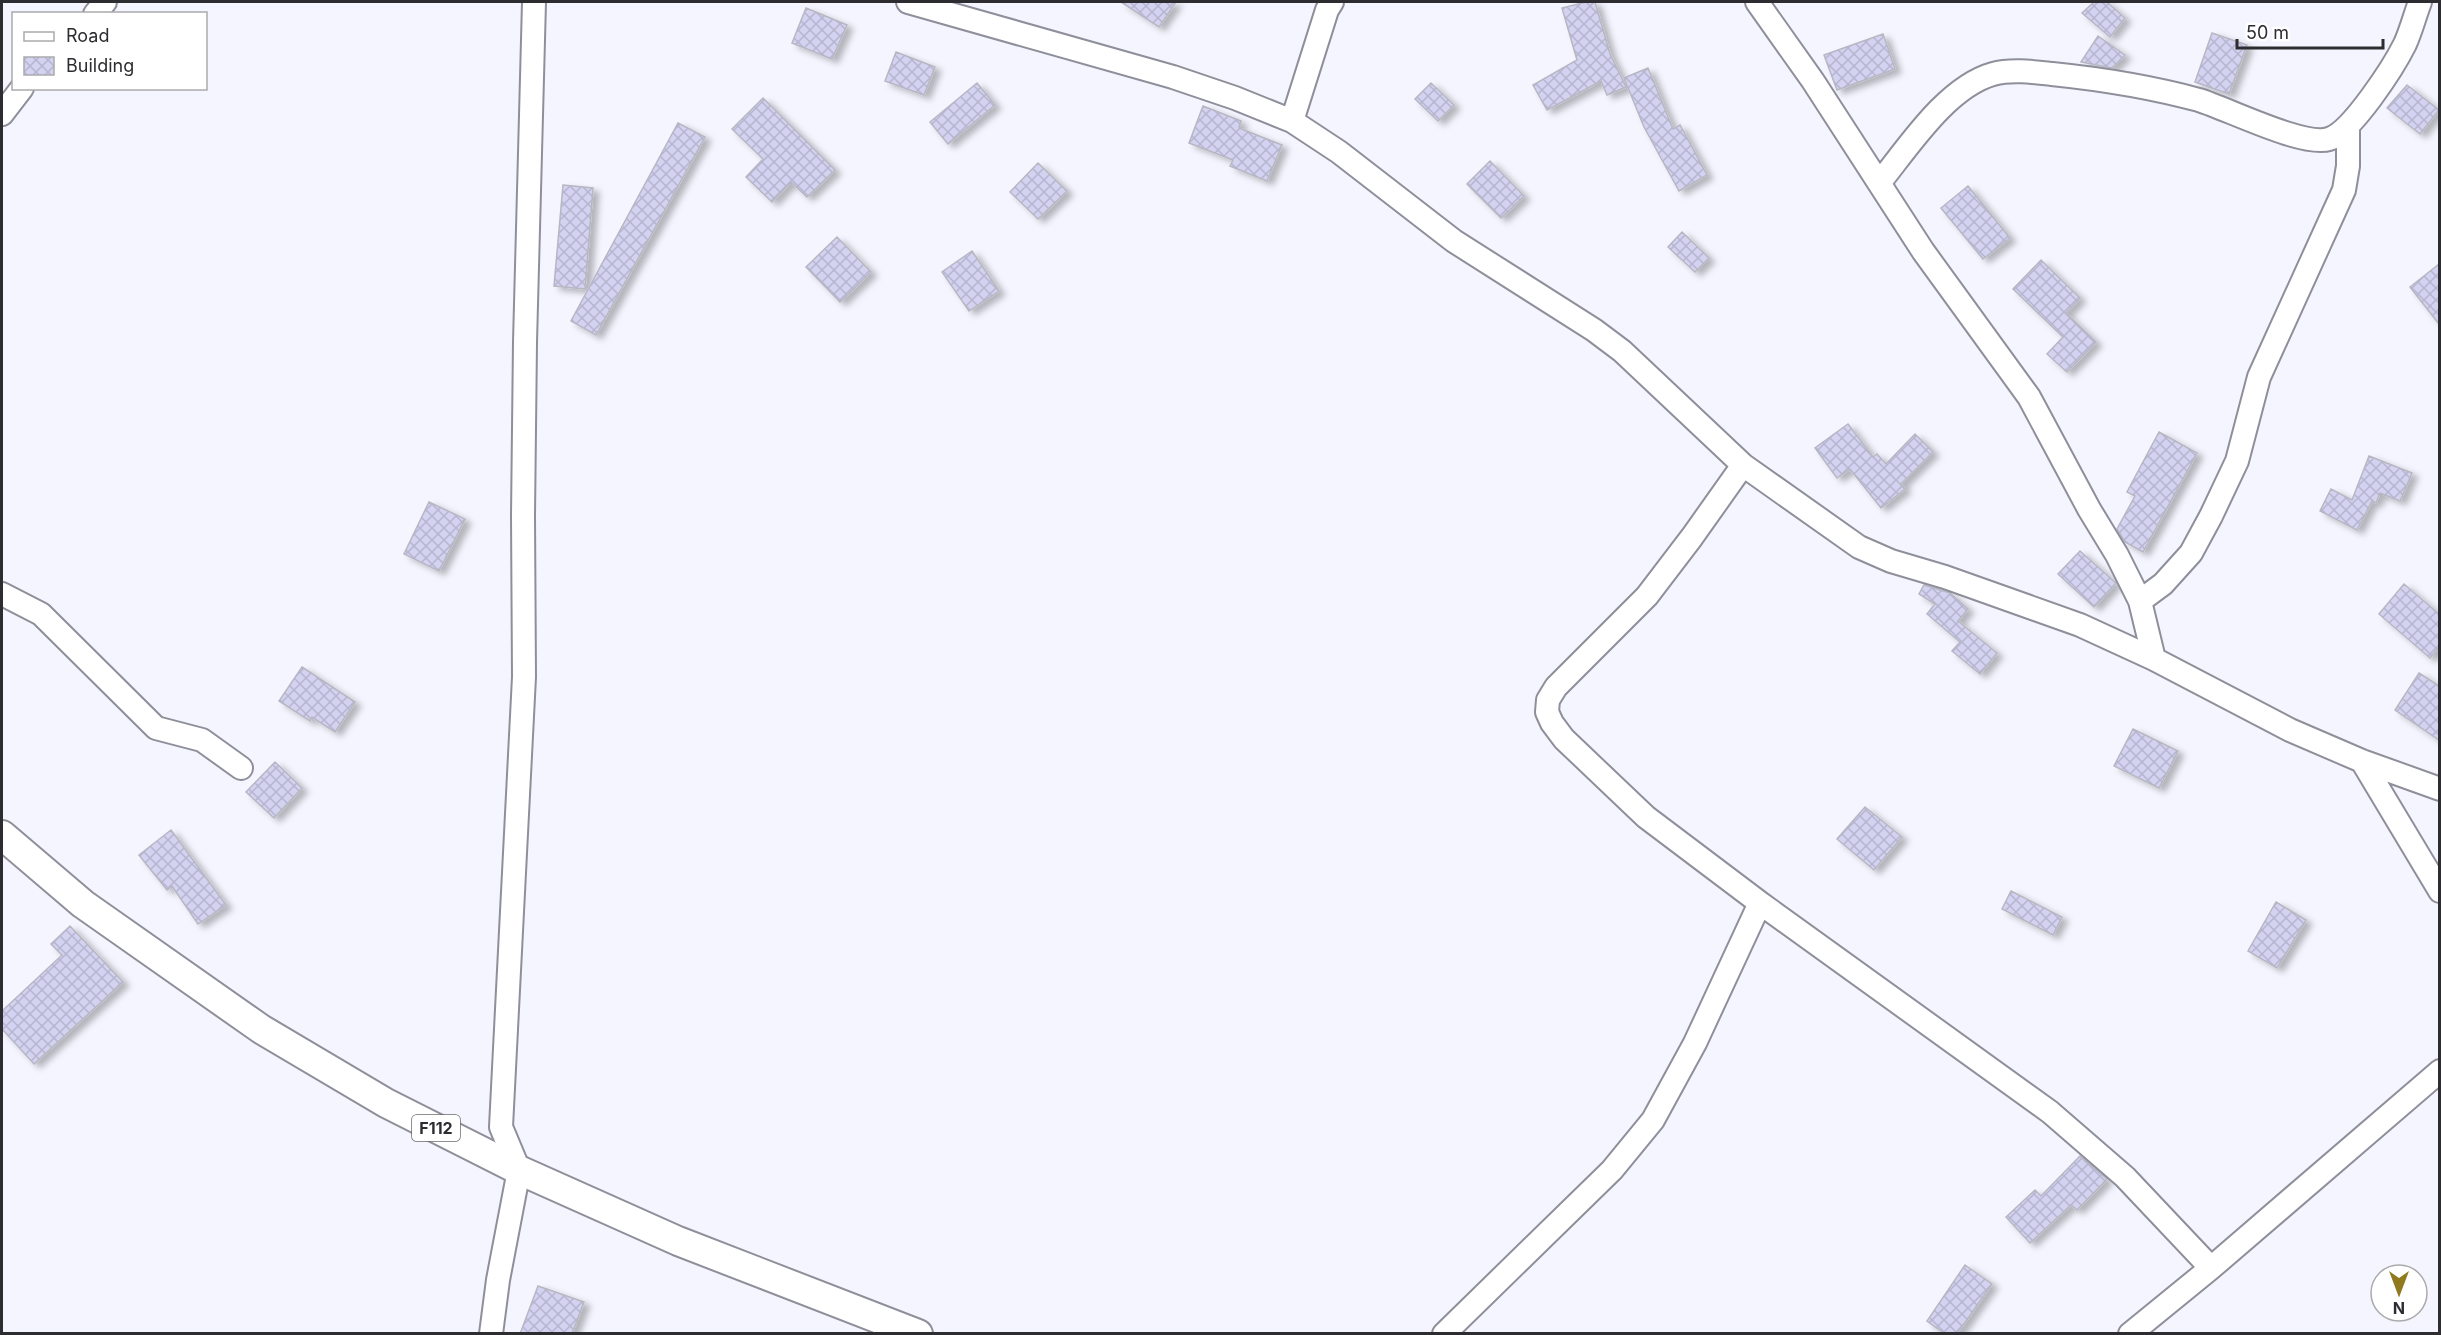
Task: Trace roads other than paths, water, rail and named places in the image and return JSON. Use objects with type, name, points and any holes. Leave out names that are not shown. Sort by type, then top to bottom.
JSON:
[{"type":"main road","name":"F112","points":[[2,835],[83,904],[261,1029],[386,1102],[519,1170],[678,1241],[918,1334]]},
{"type":"street","points":[[491,1334],[498,1280],[519,1170],[501,1127],[524,677],[525,342],[534,2]]},
{"type":"street","points":[[908,2],[1173,77],[1235,98],[1292,121],[1339,152],[1454,241],[1622,351],[1743,465],[1860,547],[1891,561],[2016,601],[2080,626],[2154,659],[2290,730],[2362,761],[2439,789]]},
{"type":"street","points":[[1292,121],[1327,10],[1332,2]]},
{"type":"street","points":[[1757,2],[1880,182],[1923,251],[2030,397],[2140,601],[2154,659]]},
{"type":"street","points":[[1880,182],[1932,117],[1962,90],[1994,74],[2029,72],[2101,79],[2200,100],[2302,138],[2329,139],[2348,126],[2373,95],[2405,44],[2420,2]]},
{"type":"street","points":[[2,114],[20,90]]},
{"type":"street","points":[[2140,601],[2163,584],[2191,553],[2236,461],[2259,377],[2344,190],[2348,166],[2348,126]]},
{"type":"street","points":[[1743,465],[1647,596],[1556,687],[1548,700],[1547,712],[1552,723],[1563,739],[1646,817],[1760,903],[2050,1112],[2125,1178],[2211,1268]]},
{"type":"street","points":[[2,594],[41,614],[156,728],[202,740],[241,768]]},
{"type":"street","points":[[2362,761],[2439,891]]},
{"type":"street","points":[[1444,1334],[1612,1170],[1653,1120],[1695,1042],[1760,903]]},
{"type":"street","points":[[2130,1334],[2211,1268],[2439,1071]]}]
